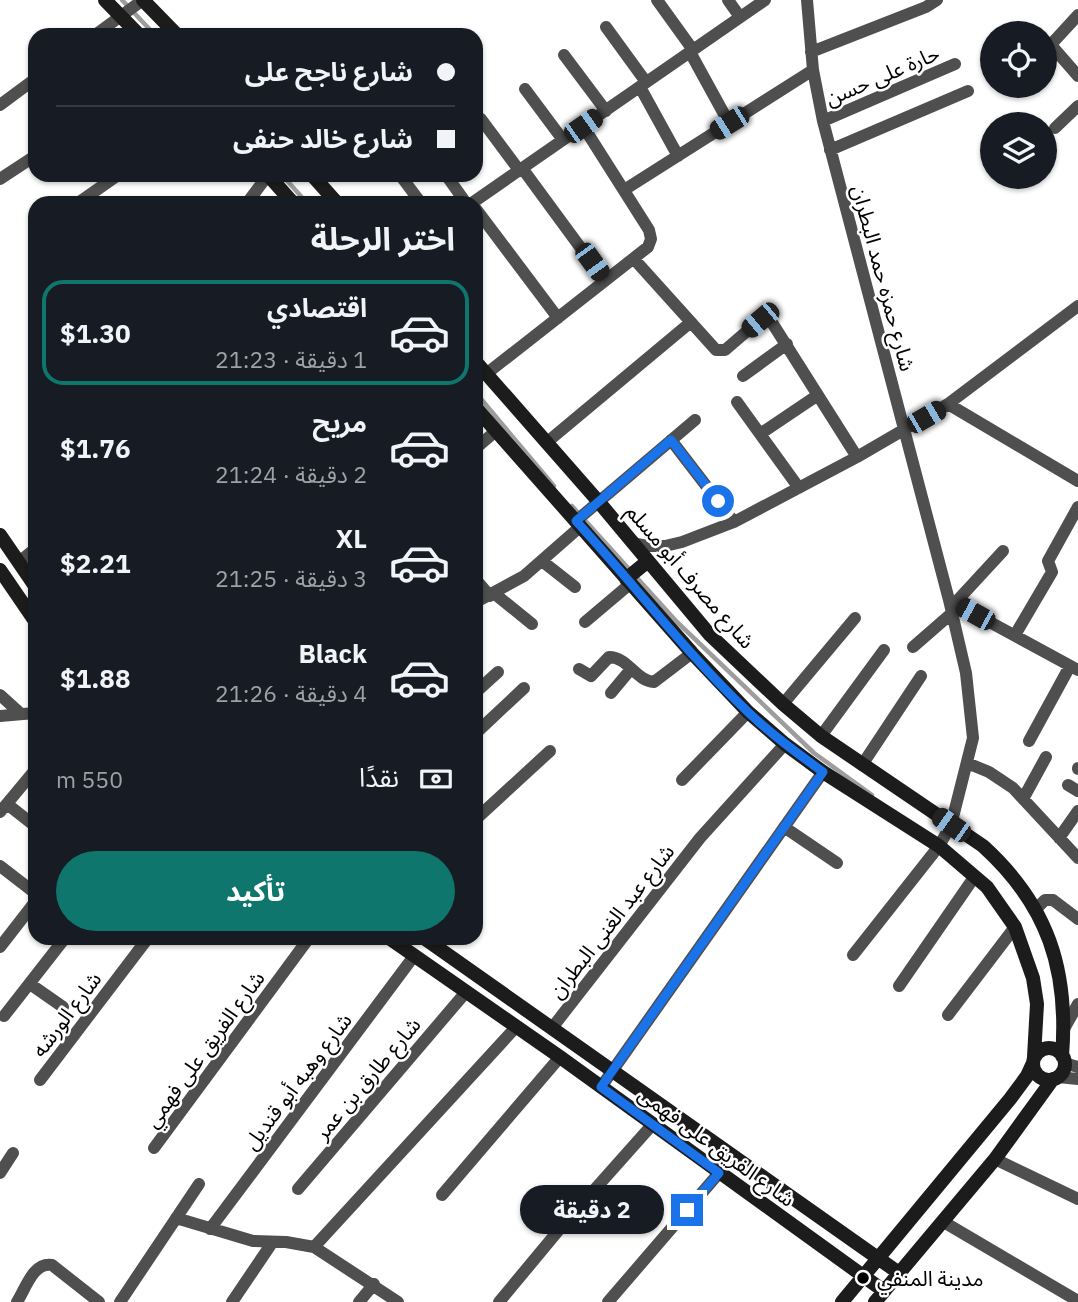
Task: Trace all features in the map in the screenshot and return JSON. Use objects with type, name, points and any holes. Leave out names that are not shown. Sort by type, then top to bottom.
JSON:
[{"type":"street","points":[[104,0],[132,28]]},
{"type":"street","points":[[105,28],[143,0],[170,28]]},
{"type":"street","points":[[657,0],[692,51],[729,123]]},
{"type":"street","points":[[728,0],[740,17]]},
{"type":"street","points":[[482,196],[765,0]]},
{"type":"street","name":"شارع حمزه حمد البطران","points":[[807,0],[813,70],[823,121],[952,605],[967,673],[973,738],[951,825],[939,846],[853,955]]},
{"type":"street","points":[[811,52],[926,7],[937,0]]},
{"type":"street","points":[[1057,38],[1078,15]]},
{"type":"street","points":[[606,27],[643,84],[678,156]]},
{"type":"street","points":[[564,55],[606,110]]},
{"type":"street","points":[[1057,56],[1078,76]]},
{"type":"street","name":"حارة على حسن","points":[[823,121],[955,64]]},
{"type":"street","points":[[624,190],[813,70]]},
{"type":"street","points":[[0,105],[28,84]]},
{"type":"street","points":[[525,89],[562,140]]},
{"type":"street","points":[[831,150],[968,91]]},
{"type":"street","points":[[1057,126],[1078,106]]},
{"type":"street","points":[[483,122],[605,281]]},
{"type":"street","points":[[486,374],[634,259],[648,247],[651,240],[649,230],[583,126]]},
{"type":"street","points":[[0,178],[28,160]]},
{"type":"street","points":[[88,196],[108,182]]},
{"type":"street","points":[[274,182],[287,196]]},
{"type":"street","points":[[318,182],[331,196]]},
{"type":"street","points":[[483,218],[558,318]]},
{"type":"street","points":[[634,259],[712,347],[720,351],[725,350],[760,320],[766,319],[776,325],[858,457]]},
{"type":"street","points":[[632,543],[665,546],[682,542],[734,522],[858,457],[948,404],[1078,306]]},
{"type":"street","points":[[546,443],[691,322]]},
{"type":"street","points":[[743,376],[787,344]]},
{"type":"street","name":"شارع مصرف أبو مسلم","points":[[483,370],[598,501],[710,635],[821,736],[983,846],[1003,865],[1036,909],[1055,954],[1062,990],[1068,1062]]},
{"type":"street","points":[[760,435],[818,395]]},
{"type":"street","points":[[737,402],[799,488]]},
{"type":"street","points":[[948,404],[1078,481]]},
{"type":"street","points":[[483,416],[692,653],[748,712],[823,772],[939,846],[975,876],[998,900],[1015,927],[1033,978],[1037,1017],[1034,1060],[1036,1074],[1047,1080],[1078,1079]]},
{"type":"street","points":[[483,599],[524,576],[542,561],[598,501],[695,420]]},
{"type":"street","points":[[483,442],[496,431]]},
{"type":"street","points":[[671,440],[734,522]]},
{"type":"street","points":[[1015,635],[1052,572],[1048,561],[1078,507]]},
{"type":"street","points":[[0,535],[28,576]]},
{"type":"street","points":[[913,648],[1003,551]]},
{"type":"street","points":[[19,562],[28,555]]},
{"type":"street","points":[[542,561],[575,587]]},
{"type":"street","points":[[585,622],[648,561]]},
{"type":"street","points":[[0,570],[28,611]]},
{"type":"street","points":[[483,587],[532,624]]},
{"type":"street","points":[[952,605],[1015,635],[1074,668],[1029,741]]},
{"type":"street","points":[[783,704],[855,618]]},
{"type":"street","points":[[821,736],[884,650]]},
{"type":"street","points":[[579,669],[591,676],[609,657],[614,657],[645,681],[654,682],[692,653]]},
{"type":"street","points":[[611,693],[631,668]]},
{"type":"street","points":[[483,686],[498,672]]},
{"type":"street","points":[[862,765],[921,676]]},
{"type":"street","points":[[483,726],[524,688]]},
{"type":"street","points":[[0,695],[21,715]]},
{"type":"street","points":[[682,780],[748,712]]},
{"type":"street","points":[[2,718],[28,714]]},
{"type":"street","name":"شارع عبد الغنى البطران","points":[[552,1028],[700,838],[785,744]]},
{"type":"street","points":[[483,813],[550,751]]},
{"type":"street","points":[[1023,799],[1046,757]]},
{"type":"street","points":[[967,763],[1002,779],[1078,858]]},
{"type":"street","points":[[601,1087],[823,772]]},
{"type":"street","points":[[28,778],[3,808],[28,822]]},
{"type":"street","points":[[1059,838],[1078,811]]},
{"type":"street","points":[[784,827],[837,863]]},
{"type":"street","points":[[0,866],[28,888]]},
{"type":"street","points":[[899,986],[975,876]]},
{"type":"street","points":[[1036,909],[1045,900],[1053,900],[1078,919]]},
{"type":"street","points":[[0,947],[28,911]]},
{"type":"street","points":[[948,1015],[1015,927]]},
{"type":"street","points":[[5,1016],[60,945]]},
{"type":"street","name":"شارع الورشه","points":[[40,1080],[143,945]]},
{"type":"street","name":"شارع الفريق على فهمي","points":[[154,1148],[304,945]]},
{"type":"street","name":"شارع الفريق على فهمى","points":[[399,945],[560,1057],[864,1277],[879,1297]]},
{"type":"street","name":"شارع الفريق على فهمى","points":[[434,945],[899,1273]]},
{"type":"street","name":"شارع وهبه أبو قنديل","points":[[210,1229],[414,956]]},
{"type":"street","points":[[30,984],[63,1007]]},
{"type":"street","name":"شارع طارق بن عمر","points":[[298,1189],[466,992]]},
{"type":"street","points":[[1065,1027],[1078,1004]]},
{"type":"street","points":[[314,1247],[516,1027]]},
{"type":"street","points":[[842,1302],[1019,1088],[1034,1060],[1045,1049],[1052,1049],[1068,1062],[1062,1073],[1055,1078],[995,1159],[879,1297]]},
{"type":"street","points":[[442,1195],[560,1057]]},
{"type":"street","points":[[499,1302],[652,1125]]},
{"type":"street","points":[[0,1173],[13,1153]]},
{"type":"street","points":[[995,1159],[1078,1199]]},
{"type":"street","points":[[608,1302],[719,1173]]},
{"type":"street","points":[[120,1302],[199,1184]]},
{"type":"street","points":[[176,1218],[253,1241],[314,1247],[398,1302]]},
{"type":"street","points":[[942,1222],[1078,1301]]},
{"type":"street","points":[[232,1302],[272,1243]]},
{"type":"street","points":[[18,1302],[36,1270],[46,1264],[52,1265],[99,1302]]},
{"type":"street","points":[[359,1302],[374,1284]]},
{"type":"waterway","points":[[122,0],[148,28]]},
{"type":"waterway","points":[[288,182],[301,196]]},
{"type":"waterway","points":[[483,401],[554,486]]},
{"type":"waterway","points":[[572,506],[677,622],[814,753],[872,795]]},
{"type":"place","name":"مدينة المنفي","points":[[863,1278]]},
{"type":"route","points":[[687,1210],[719,1173],[601,1087],[823,772],[748,712],[692,653],[576,521],[671,440],[718,501]]}]
